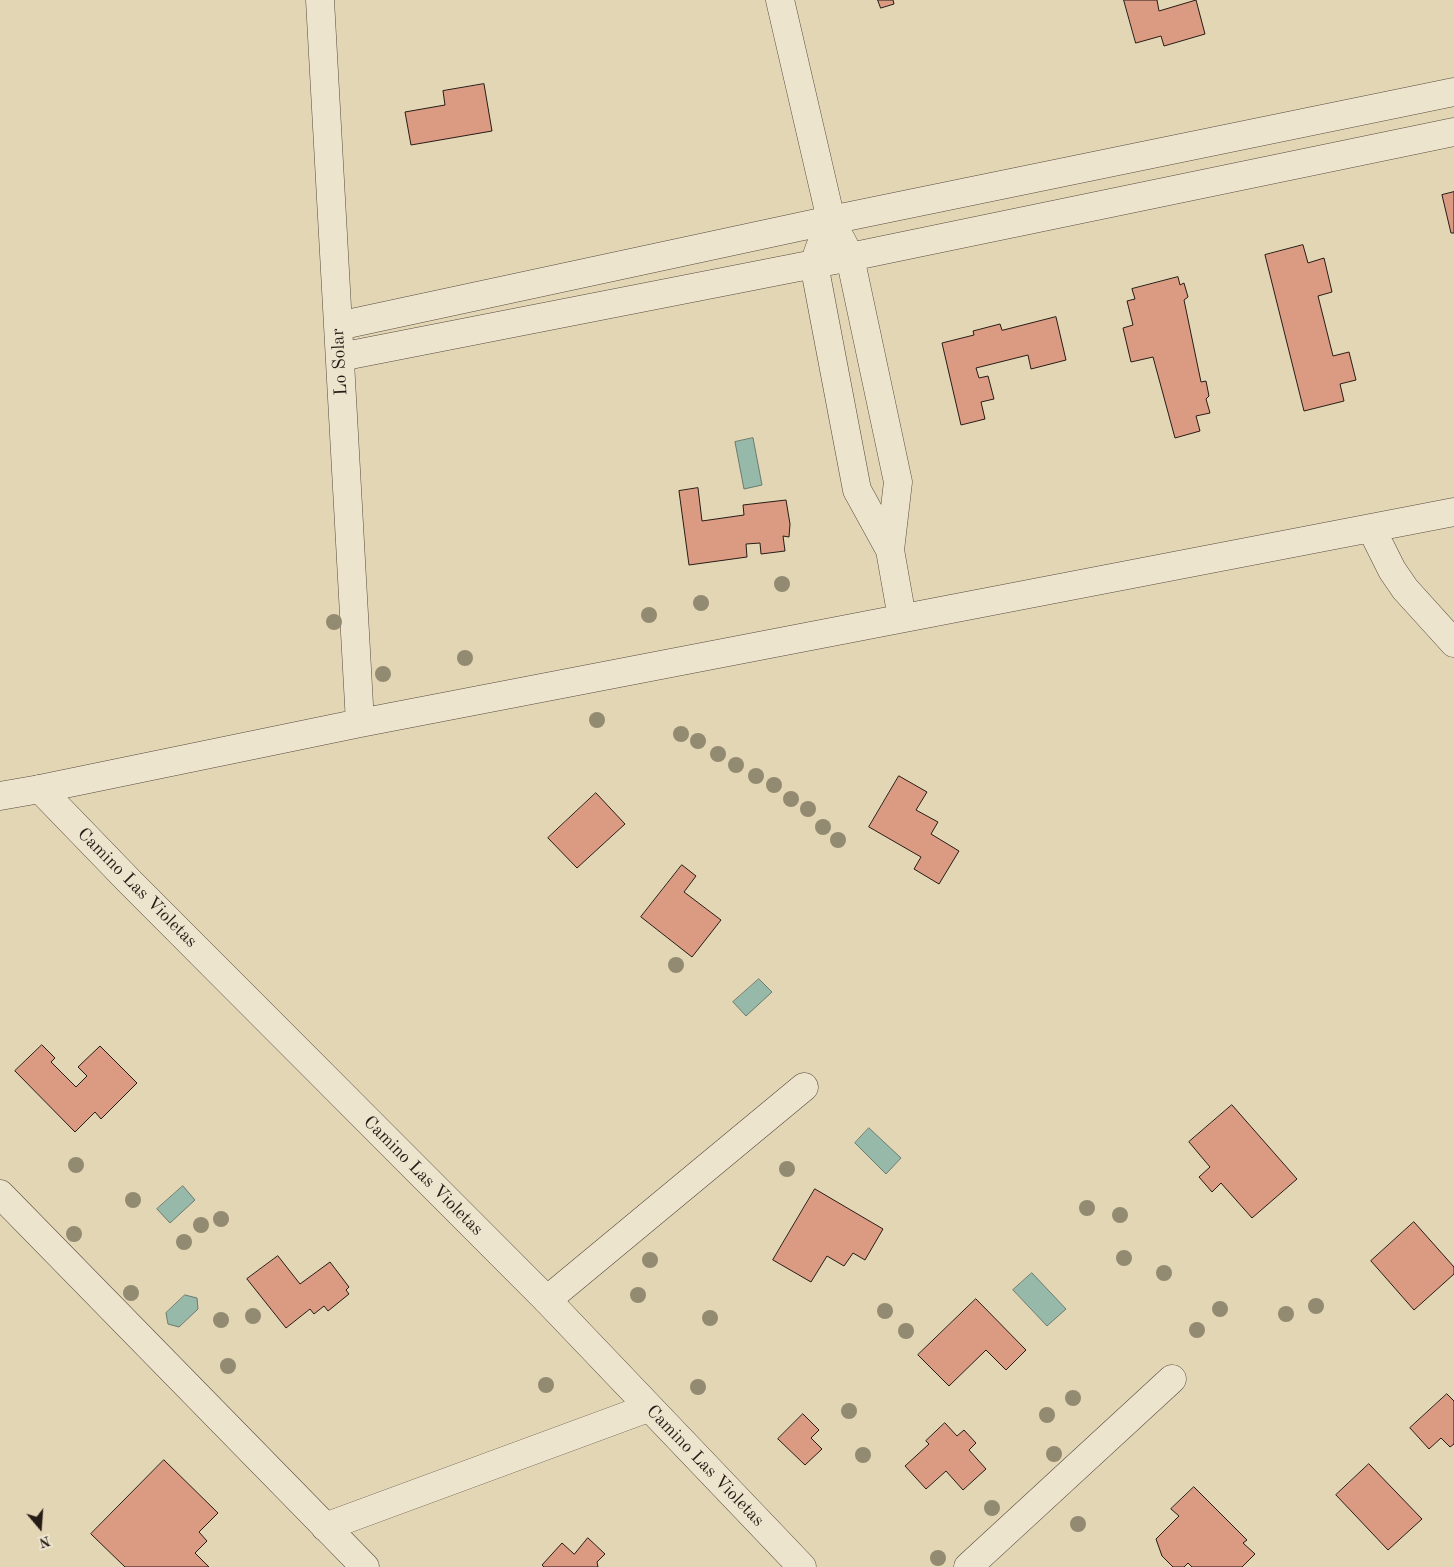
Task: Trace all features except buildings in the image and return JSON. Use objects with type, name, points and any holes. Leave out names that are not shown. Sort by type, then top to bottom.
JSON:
[{"type":"street","name":"Lo Solar","points":[[320,0],[360,723]]},
{"type":"street","points":[[780,0],[830,220],[850,256],[898,482],[890,550],[902,618]]},
{"type":"street","points":[[338,326],[830,220],[1454,92]]},
{"type":"street","points":[[340,357],[814,264],[1454,132]]},
{"type":"street","points":[[830,220],[814,264],[857,490],[890,550]]},
{"type":"street","points":[[0,796],[360,723],[1454,512]]},
{"type":"street","points":[[1371,528],[1392,570],[1405,589],[1454,643]]},
{"type":"street","name":"Camino Las Violetas","points":[[40,789],[130,882],[547,1300],[648,1408],[802,1567]]},
{"type":"street","points":[[547,1300],[804,1087]]},
{"type":"street","points":[[0,1194],[365,1567]]},
{"type":"street","points":[[968,1567],[1172,1379]]},
{"type":"street","points":[[325,1527],[648,1408]]},
{"type":"shaded area","points":[[753,438],[762,485],[744,489],[735,442]]},
{"type":"shaded area","points":[[759,979],[772,992],[746,1016],[733,1002]]},
{"type":"shaded area","points":[[869,1128],[901,1158],[886,1174],[855,1143]]},
{"type":"shaded area","points":[[183,1186],[195,1200],[170,1223],[157,1209]]},
{"type":"shaded area","points":[[1032,1273],[1066,1309],[1047,1326],[1013,1290]]},
{"type":"shaded area","points":[[185,1295],[197,1298],[198,1309],[179,1327],[168,1324],[166,1313]]}]
